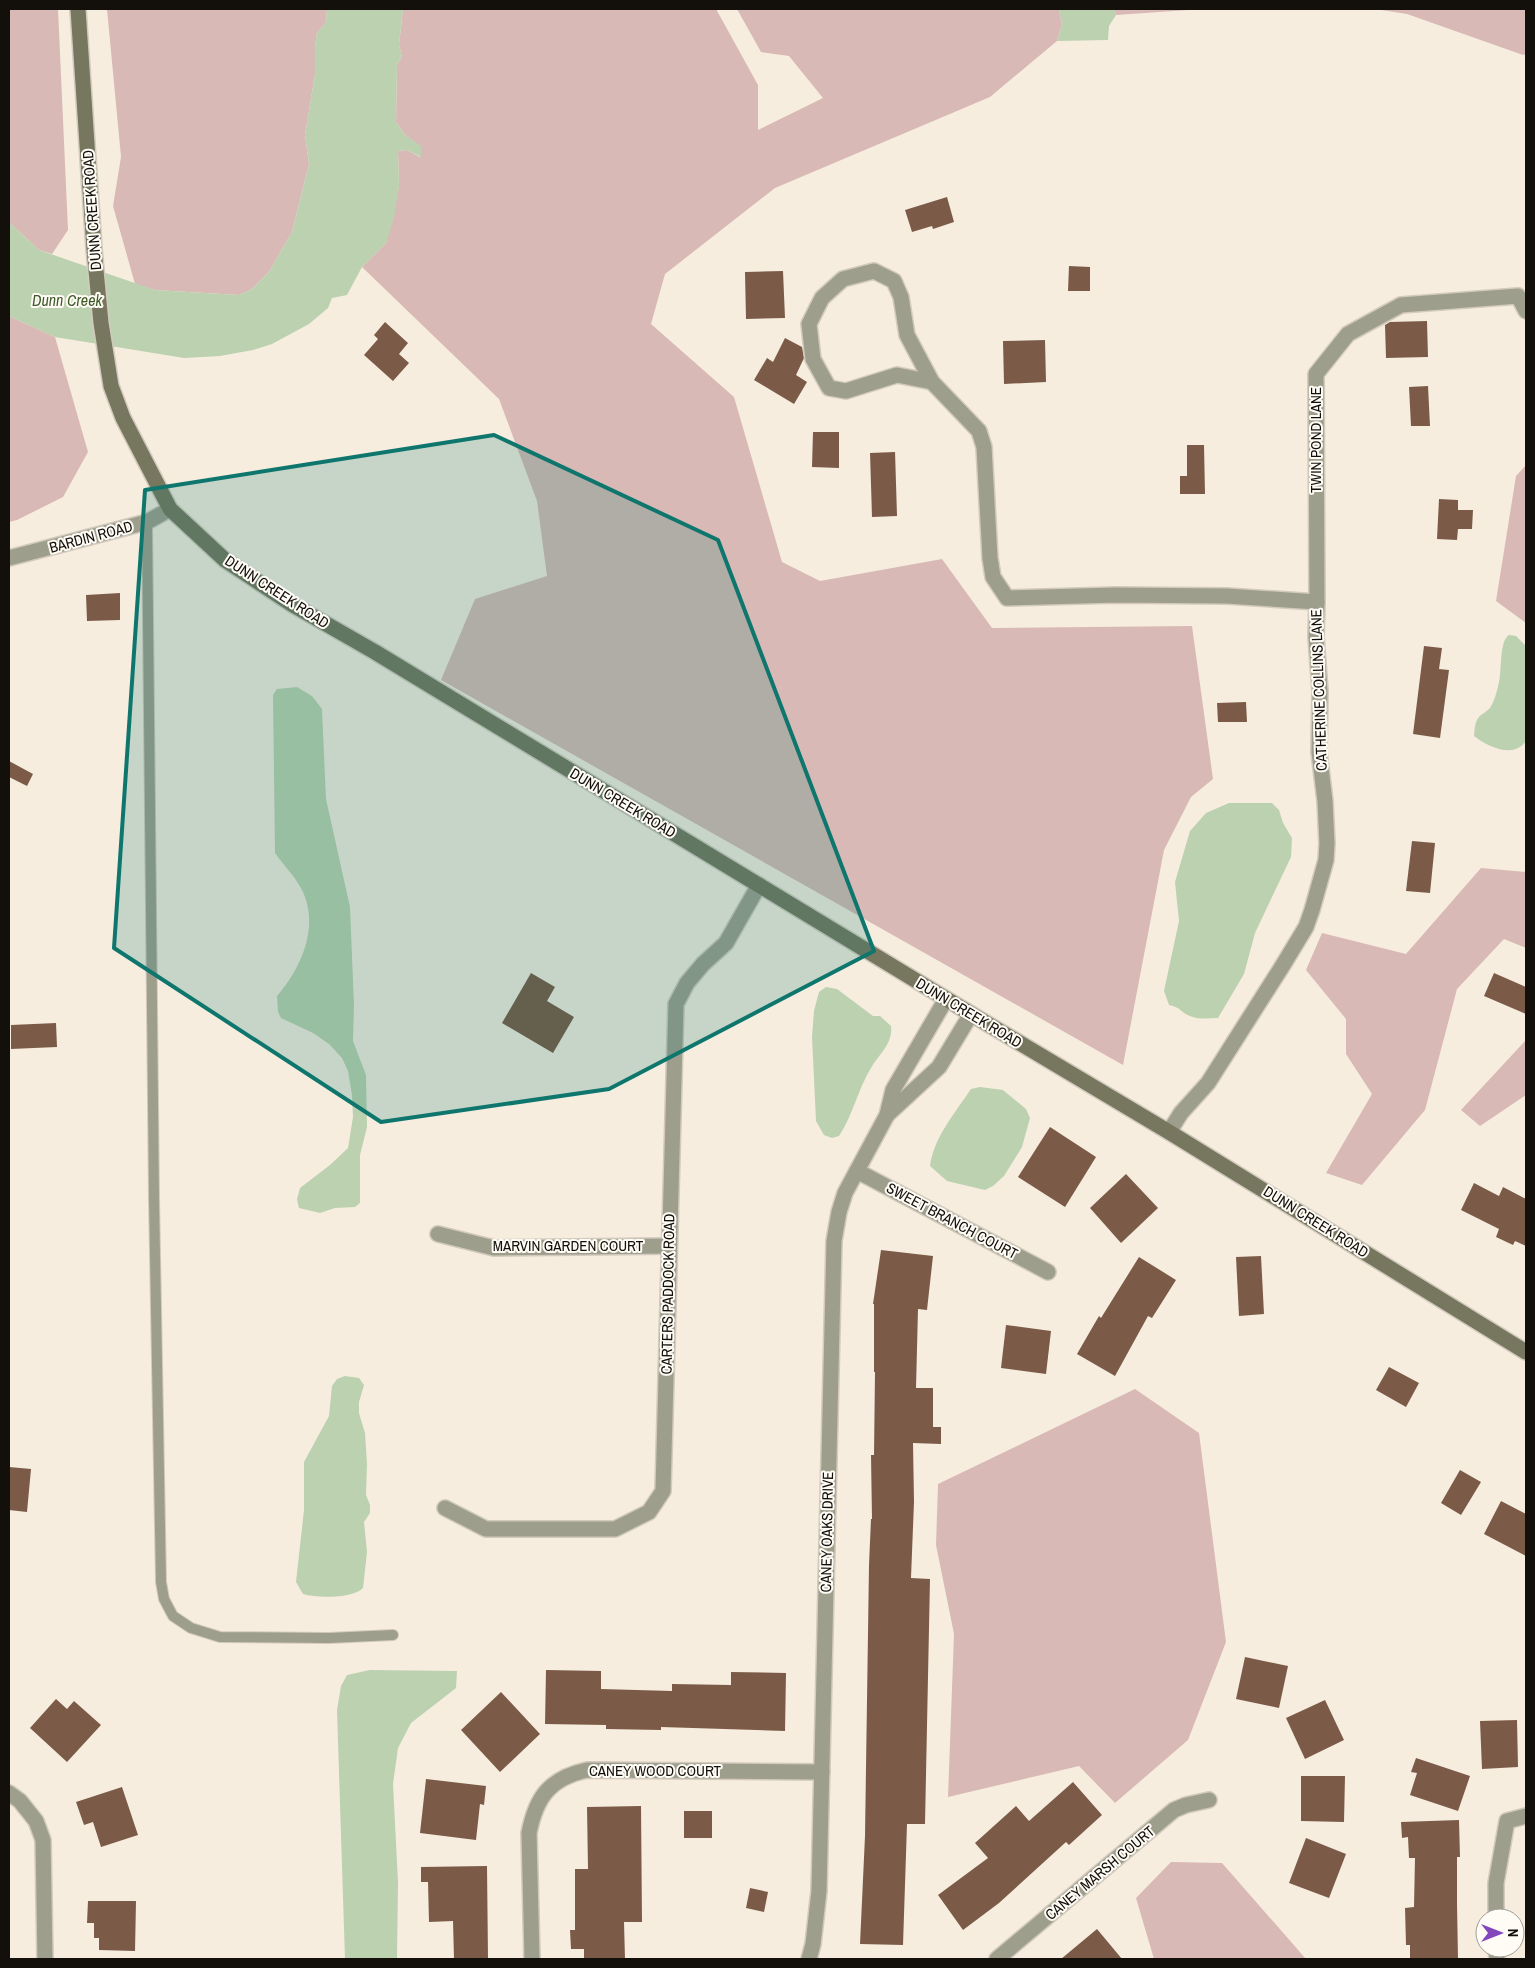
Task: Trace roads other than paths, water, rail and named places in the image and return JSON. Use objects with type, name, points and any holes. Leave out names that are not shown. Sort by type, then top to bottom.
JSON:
[{"type":"street","name":"DUNN CREEK ROAD","points":[[78,9],[94,249],[106,363],[111,386],[123,418],[170,509],[225,560],[254,581],[1169,1132],[1526,1352]]},
{"type":"street","name":"CATHERINE COLLINS LANE","points":[[932,382],[897,375],[846,391],[828,388],[813,359],[809,324],[822,298],[843,279],[874,271],[894,281],[901,298],[907,335],[932,382],[979,430],[984,446],[990,558],[993,577],[1007,598],[1116,595],[1227,596],[1317,602],[1316,637],[1320,691],[1319,742],[1327,843],[1326,860],[1306,927],[1208,1083],[1181,1113],[1169,1132]]},
{"type":"street","name":"TWIN POND LANE","points":[[1317,602],[1316,374],[1348,334],[1401,305],[1518,296],[1526,311]]},
{"type":"street","name":"BARDIN ROAD","points":[[9,558],[147,522],[170,509]]},
{"type":"street","name":"CARTERS PADDOCK ROAD","points":[[445,1508],[486,1530],[615,1529],[649,1512],[663,1491],[676,1004],[687,983],[703,964],[726,943],[759,886]]},
{"type":"street","name":"CANEY OAKS DRIVE","points":[[809,1959],[813,1944],[820,1891],[833,1249],[839,1212],[845,1193],[887,1115],[893,1090],[946,999]]},
{"type":"street","name":"CANEY OAKS DRIVE","points":[[887,1115],[939,1067],[971,1014]]},
{"type":"street","name":"SWEET BRANCH COURT","points":[[857,1171],[1048,1272]]},
{"type":"street","name":"MARVIN GARDEN COURT","points":[[438,1234],[494,1248],[669,1246]]},
{"type":"street","name":"CANEY WOOD COURT","points":[[532,1959],[529,1833],[532,1814],[540,1798],[554,1783],[570,1773],[587,1770],[822,1772]]},
{"type":"street","points":[[14,1797],[36,1821],[43,1840],[45,1959]]},
{"type":"street","name":"CANEY MARSH COURT","points":[[997,1959],[1174,1810],[1186,1805],[1209,1800]]},
{"type":"street","points":[[1496,1908],[1496,1883],[1507,1821],[1526,1816]]},
{"type":"lane","points":[[147,522],[154,1209],[161,1582],[164,1599],[173,1616],[191,1628],[220,1637],[329,1638],[393,1635]]},
{"type":"water","name":"Dunn Creek","points":[[327,9],[403,9],[399,45],[402,57],[397,64],[396,122],[405,135],[421,146],[421,157],[407,150],[398,151],[399,186],[394,218],[386,243],[362,267],[347,295],[332,298],[328,308],[309,324],[272,344],[253,350],[220,356],[184,358],[55,337],[9,316],[9,222],[39,250],[155,290],[239,295],[252,289],[269,272],[292,232],[309,164],[305,135],[315,74],[315,46],[317,33],[326,22]]},
{"type":"water","points":[[1059,9],[1114,9],[1116,15],[1109,26],[1108,40],[1057,41],[1062,25]]},
{"type":"water","points":[[1509,635],[1516,636],[1526,646],[1526,741],[1515,749],[1508,750],[1493,747],[1474,736],[1477,720],[1490,708],[1495,699],[1500,677],[1502,649]]},
{"type":"water","points":[[297,687],[312,696],[322,709],[326,799],[350,907],[354,1005],[353,1041],[366,1075],[367,1127],[360,1155],[360,1203],[355,1207],[335,1208],[320,1213],[299,1208],[297,1199],[300,1188],[330,1165],[348,1148],[353,1117],[348,1071],[342,1058],[329,1044],[313,1033],[281,1018],[278,1012],[277,996],[294,973],[300,960],[308,932],[309,918],[302,890],[275,853],[273,695],[277,689]]},
{"type":"water","points":[[1229,803],[1272,803],[1279,810],[1283,823],[1292,838],[1291,857],[1255,933],[1244,974],[1218,1018],[1204,1019],[1187,1015],[1176,1007],[1169,1005],[1164,991],[1179,921],[1175,882],[1190,831],[1206,813]]},
{"type":"water","points":[[826,987],[837,989],[873,1016],[880,1016],[891,1026],[888,1044],[866,1076],[844,1128],[839,1136],[832,1138],[824,1135],[816,1121],[812,1037],[814,1011],[819,992]]},
{"type":"water","points":[[980,1087],[1003,1090],[1026,1109],[1030,1118],[1022,1147],[1004,1176],[993,1186],[985,1190],[947,1181],[930,1166],[936,1145],[946,1126],[971,1089]]},
{"type":"water","points":[[345,1376],[359,1378],[364,1385],[359,1402],[359,1413],[365,1433],[366,1495],[370,1505],[370,1513],[364,1522],[367,1552],[363,1588],[358,1592],[343,1596],[325,1597],[303,1594],[296,1582],[304,1510],[304,1462],[329,1416],[332,1386],[337,1379]]},
{"type":"water","points":[[370,1670],[457,1671],[456,1688],[411,1723],[398,1748],[393,1784],[398,1882],[397,1959],[345,1959],[337,1710],[341,1686],[347,1675]]}]
